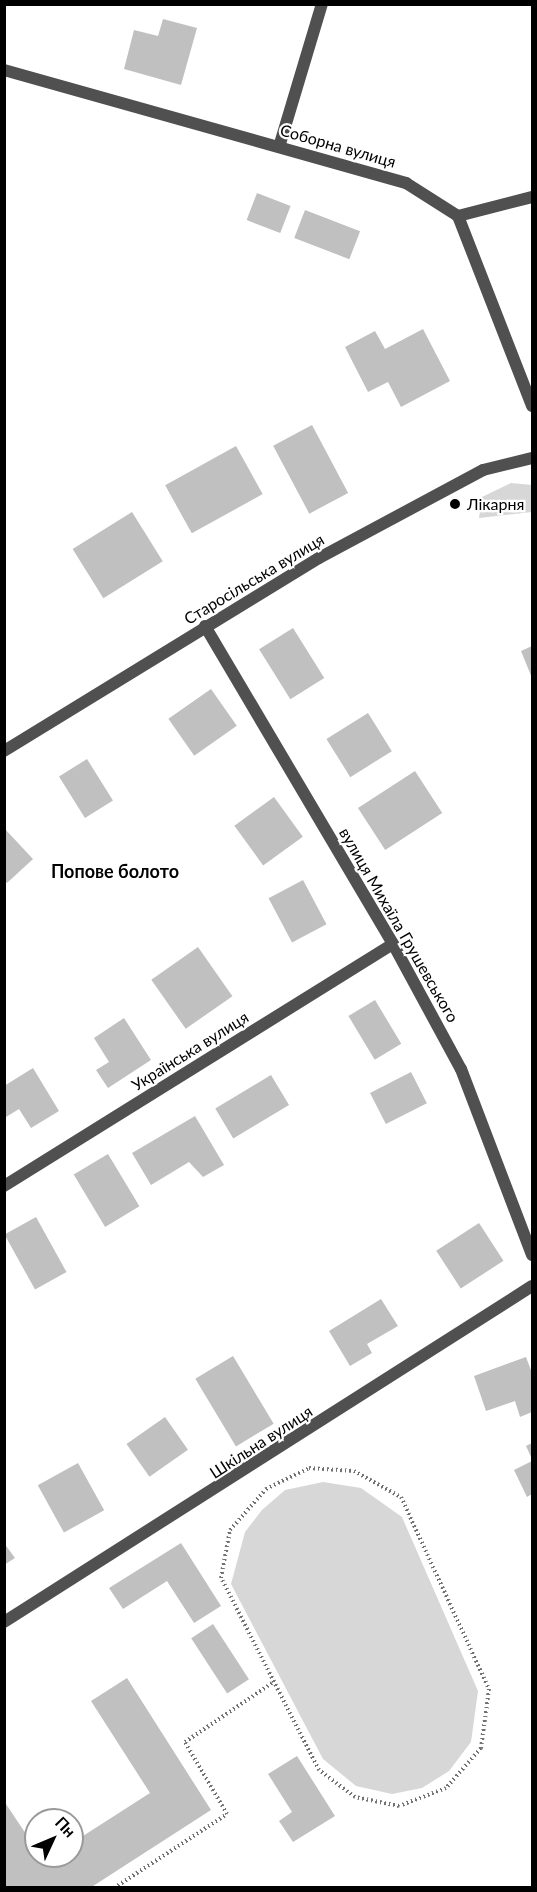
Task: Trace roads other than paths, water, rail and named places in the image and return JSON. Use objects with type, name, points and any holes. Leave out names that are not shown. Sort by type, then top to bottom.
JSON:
[{"type":"street","points":[[279,147],[322,4]]},
{"type":"street","name":"Соборна вулиця","points":[[4,70],[406,183],[458,216]]},
{"type":"street","points":[[532,197],[458,216],[532,406]]},
{"type":"street","name":"Старосільська вулиця","points":[[4,751],[319,558],[483,470],[532,458]]},
{"type":"street","name":"вулиця Михаїла Грушевського","points":[[205,626],[393,944],[461,1069],[532,1255]]},
{"type":"street","name":"Українська вулиця","points":[[4,1186],[393,944]]},
{"type":"street","name":"Шкільна вулиця","points":[[4,1622],[532,1286]]},
{"type":"place","name":"Лікарня","points":[[455,504]]},
{"type":"district","name":"Попове болото","points":[[115,871]]}]
